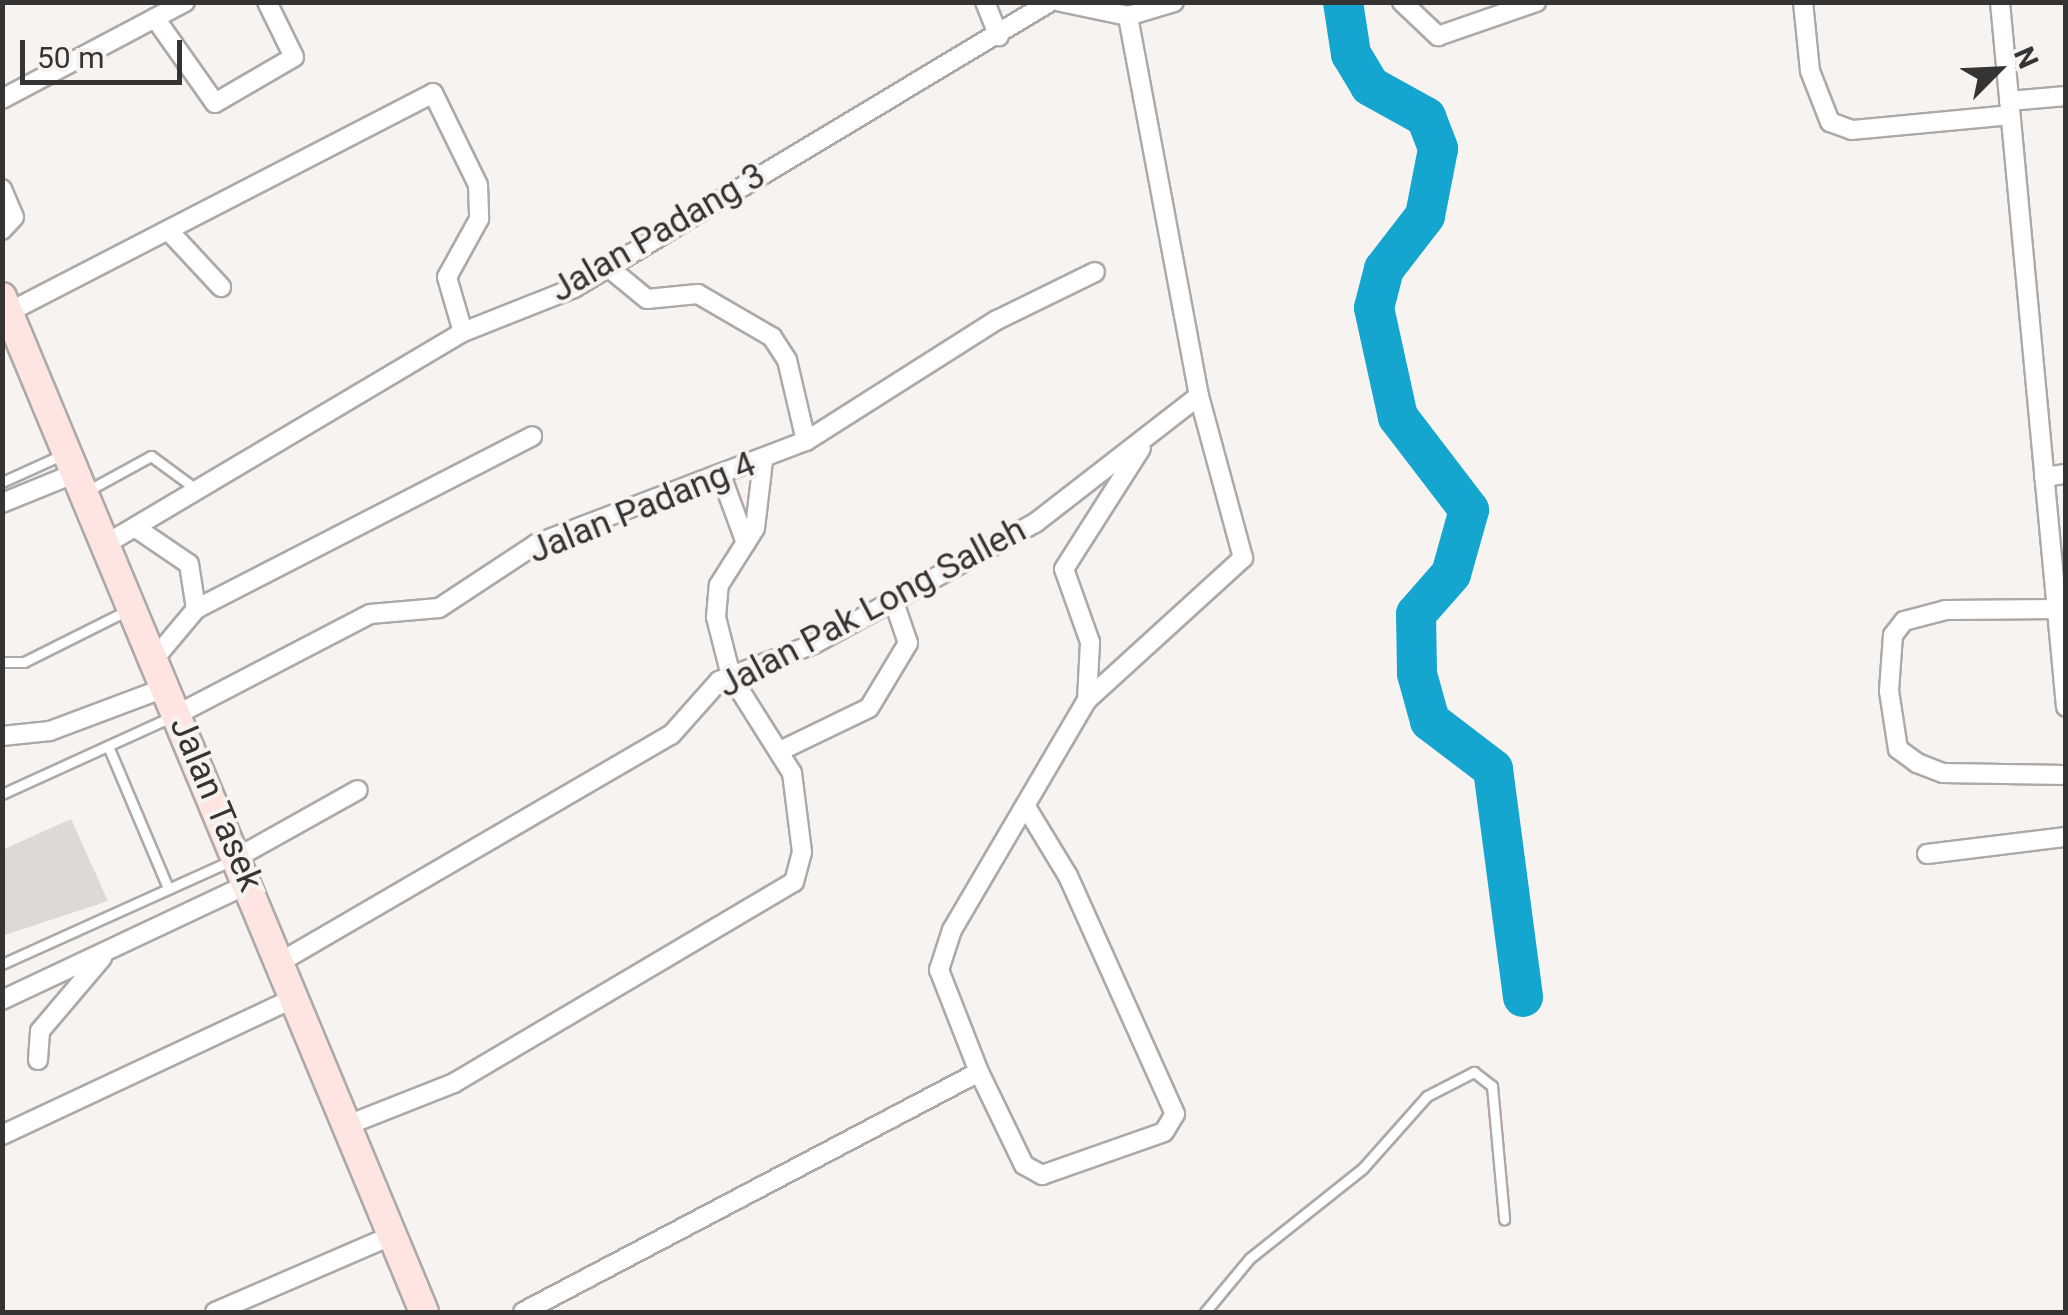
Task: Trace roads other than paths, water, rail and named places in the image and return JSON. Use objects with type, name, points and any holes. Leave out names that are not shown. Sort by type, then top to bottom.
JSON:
[{"type":"main road","name":"Jalan Tasek","points":[[6,304],[298,998],[424,1312]]},
{"type":"street","points":[[2,99],[185,2]]},
{"type":"street","points":[[154,18],[216,103],[294,57],[266,2]]},
{"type":"street","points":[[984,2],[999,36]]},
{"type":"street","name":"Jalan Padang 3","points":[[106,544],[201,494],[463,332],[608,268],[1050,2]]},
{"type":"street","points":[[1060,2],[1128,16],[1174,2]]},
{"type":"street","points":[[1402,2],[1438,36],[1536,2]]},
{"type":"street","points":[[1804,2],[1810,71],[1830,122],[1852,130],[2010,108],[2066,96]]},
{"type":"street","points":[[2000,2],[2066,707]]},
{"type":"street","points":[[1026,807],[1068,876],[1176,1114],[1164,1132],[1042,1174],[1024,1166],[979,1072],[940,954],[1087,700],[1243,558],[1199,396],[1128,16]]},
{"type":"street","points":[[6,304],[168,230],[433,93],[478,184],[478,219],[447,277],[463,332]]},
{"type":"street","points":[[2,189],[14,218],[2,230]]},
{"type":"street","points":[[168,230],[221,287]]},
{"type":"street","points":[[608,268],[647,299],[698,294],[772,337],[787,360],[806,442]]},
{"type":"street","name":"Jalan Padang 4","points":[[178,714],[370,614],[439,608],[536,544],[806,442],[982,329],[1095,272]]},
{"type":"street","name":"Jalan Pak Long Salleh","points":[[282,961],[671,735],[730,676],[894,602],[1035,523],[1142,446],[1199,396]]},
{"type":"street","points":[[154,658],[196,610],[532,436]]},
{"type":"street","points":[[1087,700],[1090,642],[1064,569],[1142,446]]},
{"type":"street","points":[[350,1124],[454,1084],[794,882],[802,852],[784,749],[730,676],[719,585],[746,543],[763,461]]},
{"type":"street","points":[[2,502],[76,472]]},
{"type":"street","points":[[2044,477],[2066,474]]},
{"type":"street","points":[[721,475],[746,543]]},
{"type":"street","points":[[136,528],[189,564],[196,610]]},
{"type":"street","points":[[784,749],[869,708],[908,643],[894,602]]},
{"type":"street","points":[[2056,609],[1946,610],[1904,621],[1894,635],[1890,690],[1898,749],[1943,774],[2066,775]]},
{"type":"street","points":[[2,736],[50,731],[167,687]]},
{"type":"street","points":[[238,857],[358,790]]},
{"type":"street","points":[[1927,854],[2066,837]]},
{"type":"street","points":[[2,1000],[250,884]]},
{"type":"street","points":[[38,1060],[40,1031],[109,950]]},
{"type":"street","points":[[2,1135],[298,998]]},
{"type":"street","points":[[523,1312],[979,1072]]},
{"type":"street","points":[[215,1312],[393,1235]]},
{"type":"lane","points":[[2,482],[151,456],[201,494]]},
{"type":"lane","points":[[2,662],[24,662],[133,608]]},
{"type":"lane","points":[[2,794],[178,714]]},
{"type":"lane","points":[[108,746],[168,888]]},
{"type":"lane","points":[[2,964],[238,857]]},
{"type":"lane","points":[[1205,1312],[1217,1310],[1250,1258],[1364,1168],[1427,1096],[1474,1072],[1492,1086],[1504,1219]]},
{"type":"waterway","points":[[1343,2],[1351,54],[1370,86],[1426,117],[1438,149],[1425,216],[1384,269],[1374,308],[1398,417],[1469,510],[1451,574],[1416,614],[1417,674],[1430,721],[1493,769],[1523,997]]}]
